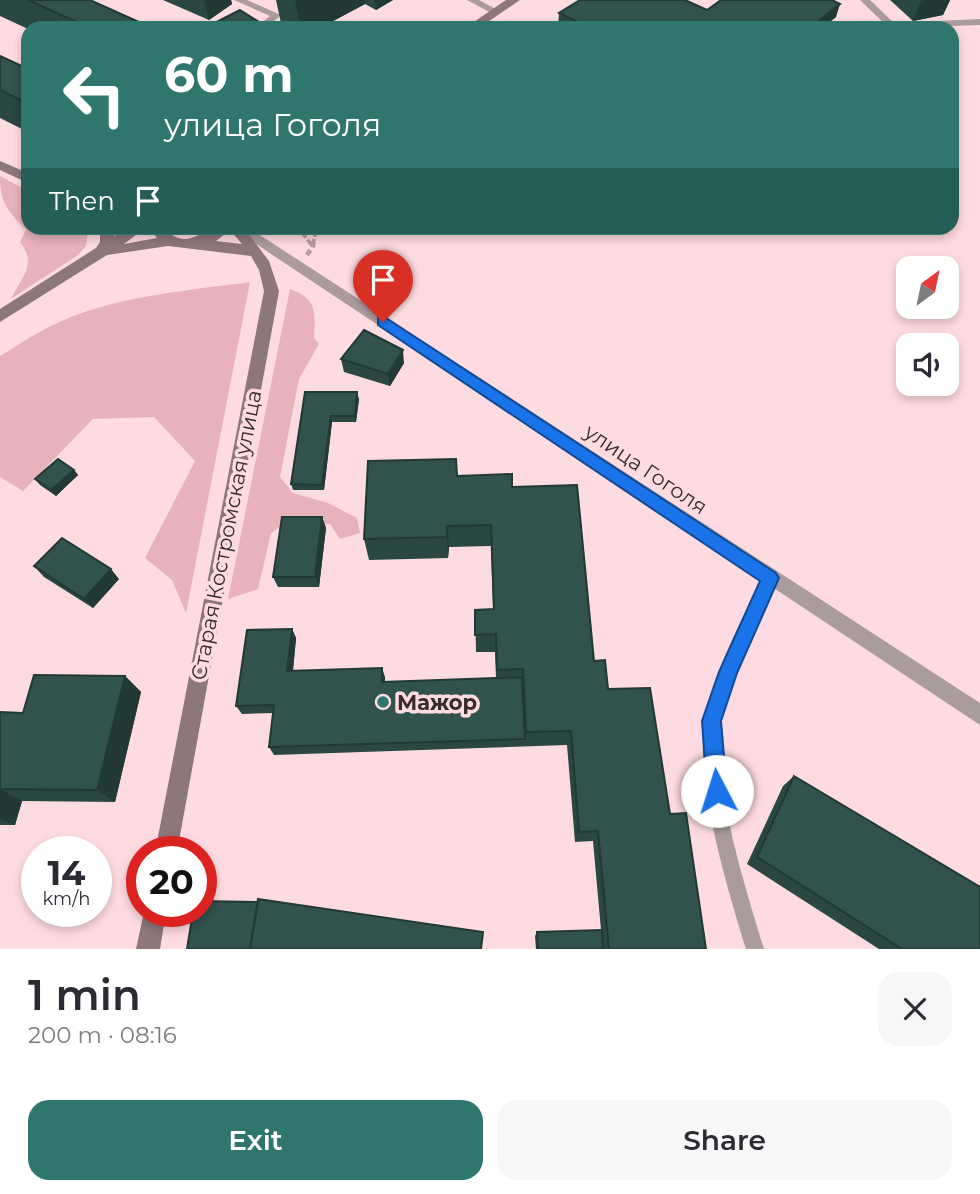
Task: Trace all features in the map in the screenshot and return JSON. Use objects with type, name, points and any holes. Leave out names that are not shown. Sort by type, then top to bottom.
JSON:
[{"type":"street","points":[[482,21],[514,0]]},
{"type":"street","points":[[0,165],[21,176]]},
{"type":"street","points":[[98,256],[107,242],[107,235]]},
{"type":"street","points":[[0,316],[127,235]]},
{"type":"street","points":[[154,235],[168,241]]},
{"type":"street","points":[[162,235],[168,241]]},
{"type":"street","points":[[195,243],[215,235]]},
{"type":"street","name":"Старая Костромская улица","points":[[169,836],[271,302],[270,279],[256,251],[243,235]]},
{"type":"street","name":"улица Гоголя","points":[[252,235],[296,258],[770,578],[980,715]]},
{"type":"street","points":[[98,256],[135,245],[168,241]]},
{"type":"street","name":"улица Гоголя","points":[[168,241],[296,258]]},
{"type":"street","points":[[148,949],[152,927]]},
{"type":"lane","points":[[239,0],[276,15]]},
{"type":"lane","points":[[472,0],[496,12]]},
{"type":"lane","points":[[865,0],[887,21]]},
{"type":"lane","points":[[269,21],[288,10]]},
{"type":"lane","points":[[959,23],[980,22]]},
{"type":"lane","points":[[755,949],[737,891],[717,791],[712,721],[728,672],[770,578]]},
{"type":"path","points":[[304,235],[313,246]]},
{"type":"path","points":[[296,258],[313,246],[315,235]]},
{"type":"shaded area","points":[[0,176],[21,187],[21,225],[6,206]]},
{"type":"shaded area","points":[[24,235],[87,235],[86,246],[78,255],[11,299],[28,264],[20,242]]},
{"type":"shaded area","points":[[250,282],[186,613],[172,580],[145,558],[195,461],[154,417],[93,419],[23,491],[0,477],[0,356],[51,326],[98,308],[149,296]]},
{"type":"shaded area","points":[[290,289],[306,297],[313,307],[314,338],[319,344],[299,379],[280,477],[293,493],[328,503],[357,518],[360,533],[340,539],[330,524],[285,524],[271,533],[258,589],[228,599]]},
{"type":"building","points":[[28,0],[90,0],[137,21],[74,21]]},
{"type":"building","points":[[580,0],[685,0],[707,10],[721,0],[832,0],[840,4],[819,21],[576,21],[559,13]]},
{"type":"building","points":[[240,10],[257,21],[219,21]]},
{"type":"building","points":[[0,56],[21,66],[21,99],[0,90]]},
{"type":"building","points":[[364,330],[403,350],[388,374],[341,359]]},
{"type":"building","points":[[305,392],[357,392],[355,416],[331,416],[322,485],[291,484]]},
{"type":"building","points":[[58,459],[74,470],[51,490],[35,479]]},
{"type":"building","points":[[456,459],[457,476],[512,474],[512,487],[577,485],[594,661],[605,660],[608,689],[650,688],[670,814],[686,813],[706,949],[609,949],[598,831],[579,832],[571,731],[526,732],[523,669],[497,670],[496,634],[475,635],[475,610],[494,609],[491,525],[447,526],[447,537],[364,539],[368,461]]},
{"type":"building","points":[[282,517],[322,517],[315,577],[273,577]]},
{"type":"building","points":[[62,538],[111,569],[84,599],[34,566]]},
{"type":"building","name":"Мажор","points":[[292,629],[287,671],[382,668],[382,682],[522,677],[525,739],[269,747],[274,705],[236,706],[247,630]]},
{"type":"building","points":[[34,675],[125,676],[97,790],[0,789],[0,712],[23,713]]},
{"type":"building","points":[[794,776],[980,887],[980,949],[902,949],[757,857]]},
{"type":"building","points":[[258,899],[483,932],[481,949],[250,949]]},
{"type":"building","points":[[217,901],[258,902],[250,949],[187,949],[191,927],[217,927]]},
{"type":"building","points":[[602,930],[603,949],[538,949],[537,932]]},
{"type":"place","name":"Мажор","points":[[383,702]]},
{"type":"route","points":[[383,322],[770,578],[728,672],[712,721],[717,791]]}]
